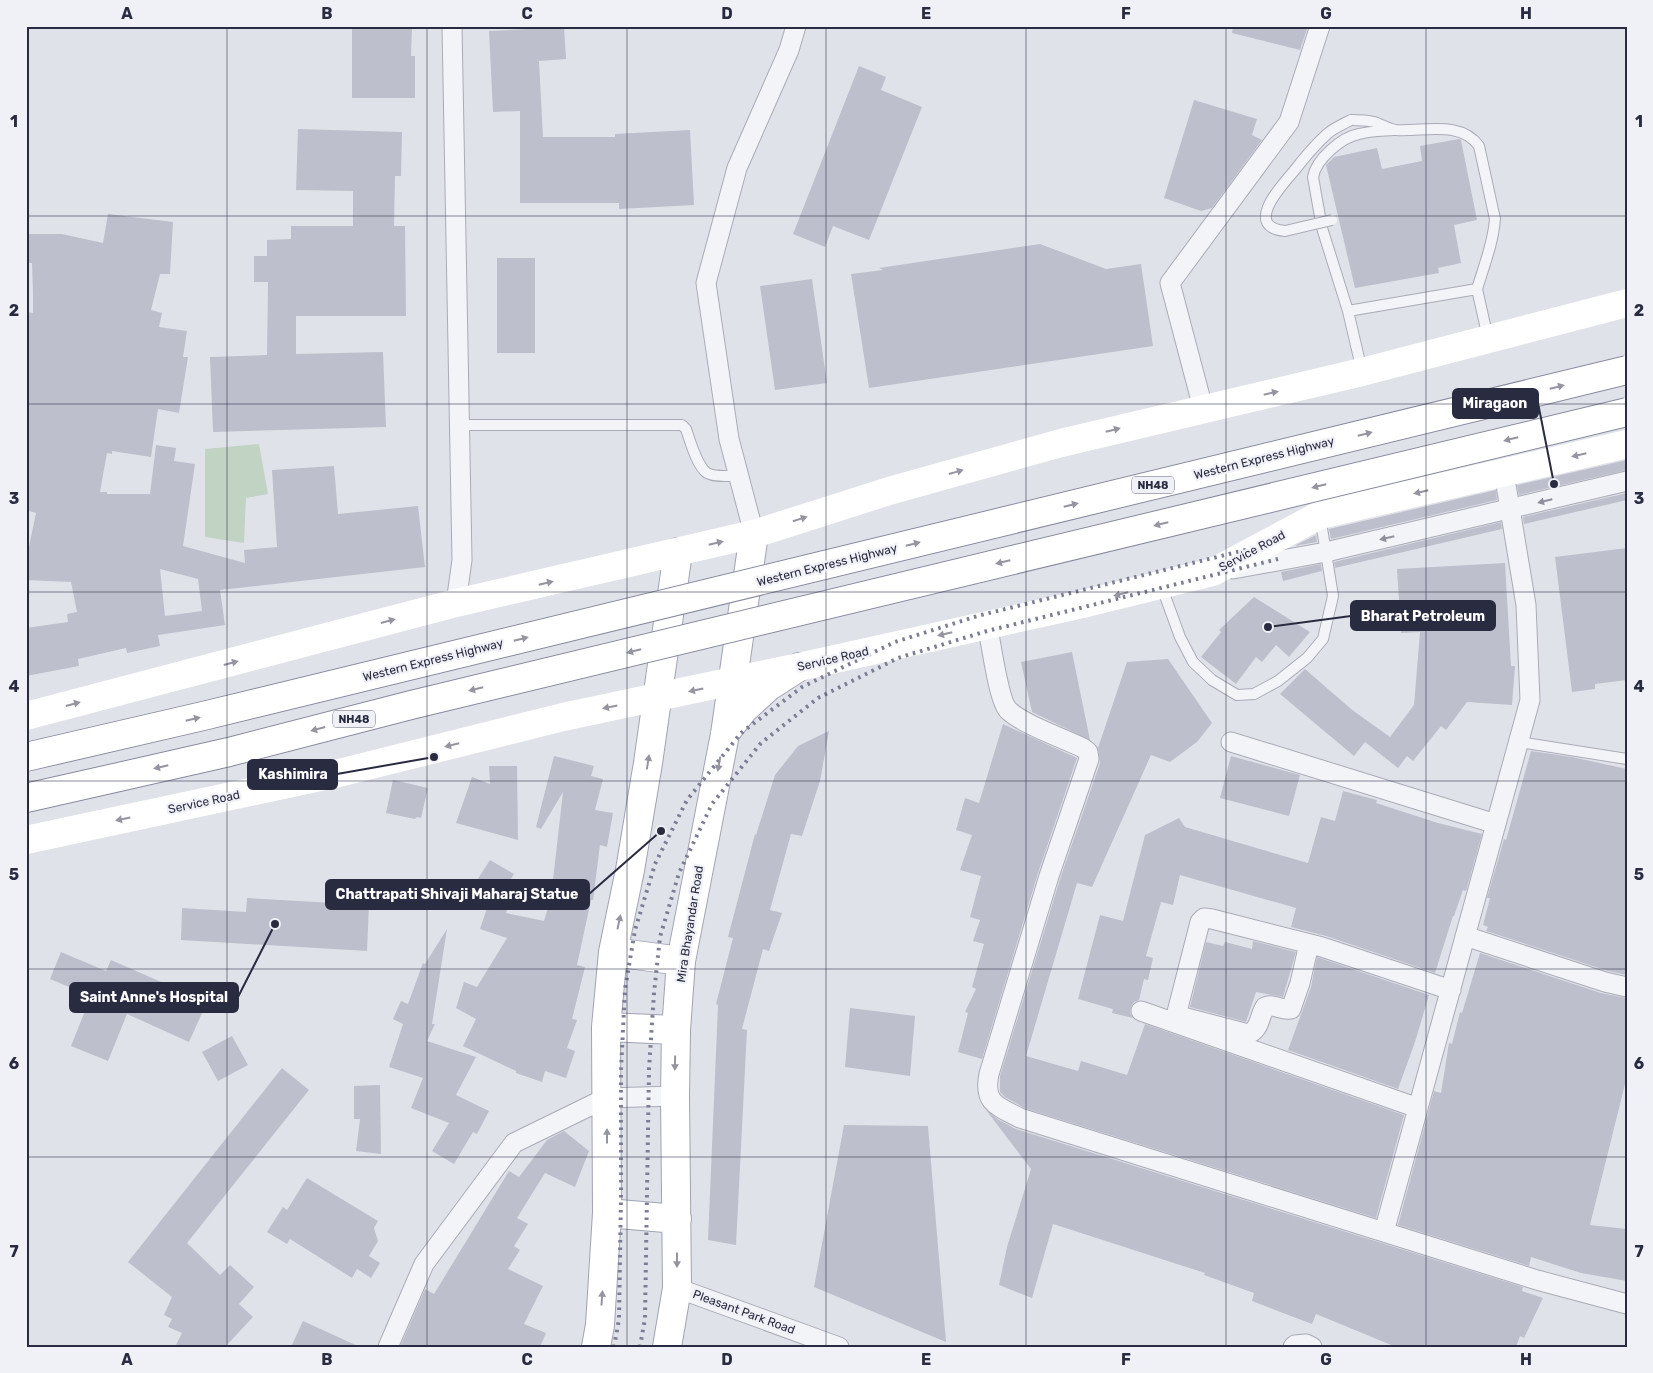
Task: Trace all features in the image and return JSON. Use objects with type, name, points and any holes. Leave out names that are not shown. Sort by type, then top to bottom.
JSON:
[{"type":"main road","points":[[26,716],[456,603],[754,534],[889,491],[1052,446],[1203,408],[1362,372],[1627,303]]},
{"type":"main road","name":"Western Express Highway","points":[[26,756],[212,714],[1627,370]]},
{"type":"main road","name":"NH48","points":[[26,798],[229,752],[421,702],[1627,412]]},
{"type":"main road","name":"Service Road","points":[[26,840],[339,773],[563,717],[734,682],[1086,603],[1213,572],[1320,515],[1627,444]]},
{"type":"main road","name":"Mira Bhayandar Road","points":[[667,1347],[677,1288],[675,1096],[676,1030],[681,961],[734,682],[754,534]]},
{"type":"main road","points":[[596,1347],[600,1325],[607,1213],[606,1027],[613,952],[630,870],[658,698],[678,552]]},
{"type":"main road","points":[[725,734],[743,710],[768,687],[800,667]]},
{"type":"main road","points":[[613,952],[681,961]]},
{"type":"main road","points":[[606,1027],[676,1030]]},
{"type":"main road","points":[[607,1213],[677,1219]]},
{"type":"street","points":[[452,26],[462,560],[456,603]]},
{"type":"street","points":[[754,534],[729,439],[706,283],[737,168],[789,50],[796,26]]},
{"type":"street","points":[[1203,408],[1170,283],[1289,122],[1320,26]]},
{"type":"street","points":[[1384,1232],[1530,700],[1526,605],[1504,472]]},
{"type":"street","points":[[1213,572],[1326,552],[1627,481]]},
{"type":"street","points":[[988,624],[1002,697],[1007,709],[1029,723],[1083,748],[1088,752],[1089,759],[1049,876],[989,1074],[987,1086],[990,1100],[997,1106],[1020,1118],[1537,1280],[1627,1304]]},
{"type":"street","points":[[1231,742],[1496,824]]},
{"type":"street","points":[[1309,944],[1300,983],[1291,1009],[1288,1010],[1270,1005],[1265,1007],[1258,1026],[1253,1032],[1248,1034],[1179,1016],[1178,1012],[1200,922],[1204,918],[1309,944],[1451,990]]},
{"type":"street","points":[[1465,936],[1604,982],[1627,987]]},
{"type":"street","points":[[1141,1012],[1418,1108]]},
{"type":"street","points":[[388,1347],[424,1264],[514,1143],[606,1098],[675,1096]]},
{"type":"street","name":"Pleasant Park Road","points":[[677,1288],[839,1347]]},
{"type":"street","points":[[1293,1347],[1306,1344],[1312,1347]]},
{"type":"lane","points":[[1332,220],[1286,231],[1278,230],[1271,226],[1266,221],[1266,215],[1272,198],[1317,143],[1330,132],[1350,120],[1374,122],[1394,130]]},
{"type":"lane","points":[[1362,372],[1348,311],[1322,228],[1313,177],[1314,171],[1328,150],[1357,134],[1394,130],[1440,129],[1467,134],[1479,146],[1495,219],[1490,249],[1477,289],[1488,339]]},
{"type":"lane","points":[[1348,311],[1477,289]]},
{"type":"lane","points":[[460,426],[682,425],[686,430],[700,464],[707,472],[715,475],[740,476]]},
{"type":"lane","points":[[1160,585],[1180,637],[1193,662],[1212,680],[1237,695],[1254,694],[1278,681],[1307,658],[1323,639],[1333,596],[1320,515]]},
{"type":"lane","points":[[1519,742],[1627,759]]},
{"type":"green space","points":[[259,444],[268,494],[246,498],[244,543],[205,537],[205,449]]},
{"type":"building","points":[[352,26],[412,26],[411,56],[415,56],[415,98],[352,98]]},
{"type":"building","points":[[1233,26],[1308,26],[1300,50],[1232,33]]},
{"type":"building","points":[[564,27],[566,59],[539,61],[543,137],[615,137],[615,134],[690,130],[694,205],[619,209],[619,203],[520,203],[520,111],[493,112],[489,31]]},
{"type":"building","points":[[859,66],[886,77],[881,90],[922,107],[869,240],[833,226],[825,247],[793,234]]},
{"type":"building","points":[[1194,100],[1257,119],[1252,135],[1262,140],[1212,208],[1201,211],[1164,198]]},
{"type":"building","points":[[298,129],[402,132],[401,176],[395,176],[394,226],[405,226],[406,316],[296,316],[296,354],[383,352],[386,427],[213,432],[210,357],[267,355],[268,282],[254,282],[254,256],[267,256],[267,240],[291,239],[291,226],[353,226],[353,191],[296,190]]},
{"type":"building","points":[[1461,140],[1477,220],[1454,225],[1461,263],[1438,268],[1439,273],[1355,288],[1326,165],[1334,157],[1377,148],[1382,169],[1422,161],[1420,146]]},
{"type":"building","points":[[108,214],[173,222],[170,274],[160,274],[151,310],[162,313],[159,327],[187,331],[183,357],[188,357],[179,413],[158,409],[151,457],[112,451],[112,454],[107,453],[100,492],[107,492],[107,494],[150,494],[156,445],[176,448],[174,461],[195,464],[183,546],[245,563],[244,550],[277,547],[272,470],[334,466],[338,514],[418,506],[425,567],[220,590],[225,625],[158,635],[160,646],[127,653],[126,648],[78,659],[79,666],[26,676],[26,628],[68,622],[67,614],[77,612],[71,582],[26,580],[26,561],[36,513],[26,510],[26,312],[33,313],[33,292],[32,263],[26,263],[26,234],[62,234],[103,243]],"holes":[[[160,569],[198,579],[202,611],[165,616]]]},
{"type":"building","points":[[1040,244],[1106,269],[1141,264],[1153,346],[869,388],[851,274],[883,270],[879,268]]},
{"type":"building","points":[[497,258],[535,258],[535,353],[497,353]]},
{"type":"building","points":[[812,279],[827,383],[775,390],[760,286]]},
{"type":"building","points":[[1627,460],[1627,470],[1519,495],[1517,485]]},
{"type":"building","points":[[1496,490],[1497,500],[1331,539],[1329,529]]},
{"type":"building","points":[[1627,493],[1627,500],[1524,524],[1523,517]]},
{"type":"building","points":[[1501,522],[1502,529],[1335,568],[1334,562]]},
{"type":"building","points":[[1316,535],[1317,542],[1294,546]]},
{"type":"building","points":[[1627,548],[1627,680],[1595,684],[1595,689],[1572,692],[1555,557]]},
{"type":"building","points":[[1505,563],[1511,666],[1515,666],[1512,705],[1467,702],[1446,730],[1441,726],[1413,761],[1407,756],[1398,768],[1365,742],[1354,756],[1280,694],[1305,669],[1351,709],[1390,737],[1414,705],[1420,632],[1401,633],[1397,569]]},
{"type":"building","points":[[1321,564],[1322,571],[1283,581],[1281,572]]},
{"type":"building","points":[[1254,597],[1310,632],[1289,657],[1276,645],[1262,662],[1256,657],[1236,684],[1201,657],[1221,632],[1219,630]]},
{"type":"building","points":[[1072,652],[1090,740],[1032,712],[1021,662]]},
{"type":"building","points":[[1168,659],[1212,723],[1197,742],[1170,762],[1151,755],[1092,887],[1077,883],[1026,1056],[1078,1071],[1081,1061],[1127,1075],[1145,1024],[1404,1115],[1376,1218],[1024,1108],[1000,1092],[1000,1076],[1060,879],[1100,763],[1098,748],[1127,662]]},
{"type":"building","points":[[1003,724],[1077,758],[1038,873],[982,1059],[958,1052],[968,1013],[965,1012],[976,989],[972,987],[984,944],[973,941],[980,920],[970,917],[981,876],[960,870],[972,835],[956,830],[965,798],[979,803]]},
{"type":"building","points":[[829,731],[820,781],[802,836],[791,834],[770,910],[782,913],[769,951],[763,949],[742,1029],[747,1030],[736,1245],[708,1240],[718,1005],[716,1004],[733,938],[728,937],[755,834],[775,775],[798,746]]},
{"type":"building","points":[[1531,751],[1572,757],[1627,769],[1627,975],[1608,971],[1486,931],[1488,927],[1483,925],[1490,898],[1487,898],[1504,839],[1506,840]]},
{"type":"building","points":[[554,756],[594,766],[591,776],[603,779],[595,810],[613,813],[607,847],[600,845],[593,900],[591,900],[577,965],[585,967],[572,1019],[577,1020],[567,1048],[575,1051],[566,1078],[545,1071],[542,1082],[516,1073],[516,1071],[463,1046],[476,1019],[456,1008],[464,982],[477,987],[507,938],[480,929],[490,899],[509,905],[506,913],[544,921],[551,897],[563,792],[541,829],[536,827]]},
{"type":"building","points":[[1231,756],[1300,775],[1289,816],[1220,798]]},
{"type":"building","points":[[489,766],[517,766],[518,840],[456,823],[472,777],[490,784]]},
{"type":"building","points":[[393,780],[428,788],[421,818],[417,817],[415,819],[386,813]]},
{"type":"building","points":[[1343,791],[1377,800],[1376,803],[1438,823],[1482,834],[1466,891],[1463,890],[1453,916],[1435,973],[1326,936],[1291,927],[1296,908],[1180,875],[1173,905],[1161,902],[1146,956],[1153,958],[1148,980],[1144,979],[1139,1000],[1134,1002],[1131,1007],[1130,1013],[1133,1018],[1112,1013],[1113,1009],[1078,999],[1100,915],[1123,921],[1145,835],[1179,818],[1185,827],[1308,863],[1321,817],[1335,821]]},
{"type":"building","points":[[490,860],[514,874],[498,900],[474,885]]},
{"type":"building","points":[[247,898],[369,905],[367,951],[181,940],[182,908],[246,912]]},
{"type":"building","points":[[447,929],[432,1024],[435,1024],[427,1041],[476,1057],[456,1095],[489,1111],[477,1134],[473,1132],[454,1164],[432,1151],[449,1123],[411,1108],[423,1078],[389,1067],[403,1024],[393,1019],[401,1001],[408,1004],[423,963],[425,964]]},
{"type":"building","points":[[1253,941],[1296,952],[1283,997],[1256,992],[1246,1022],[1190,1007],[1206,942],[1223,946],[1225,942],[1252,949]]},
{"type":"building","points":[[61,952],[106,971],[111,960],[207,1002],[189,1042],[127,1014],[108,1061],[71,1046],[91,996],[50,979]]},
{"type":"building","points":[[1480,953],[1601,993],[1627,998],[1627,1076],[1590,1225],[1627,1229],[1627,1281],[1581,1273],[1531,1257],[1529,1266],[1398,1225],[1434,1091],[1441,1093],[1449,1043],[1452,1044],[1460,1012],[1462,1013]]},
{"type":"building","points":[[1317,957],[1429,995],[1398,1089],[1288,1050],[1311,987]]},
{"type":"building","points":[[850,1008],[915,1016],[910,1076],[845,1067]]},
{"type":"building","points":[[232,1036],[248,1065],[218,1081],[202,1052]]},
{"type":"building","points":[[282,1068],[309,1090],[187,1243],[220,1275],[230,1265],[254,1287],[239,1304],[253,1317],[225,1347],[175,1347],[182,1333],[168,1327],[172,1319],[164,1315],[172,1297],[128,1262]]},
{"type":"building","points":[[380,1085],[381,1154],[356,1151],[360,1119],[354,1119],[354,1086]]},
{"type":"building","points":[[986,1110],[1016,1129],[1523,1287],[1522,1291],[1543,1298],[1524,1338],[1520,1336],[1516,1347],[1396,1347],[1316,1314],[1312,1324],[1252,1301],[1254,1293],[1204,1275],[1205,1273],[1053,1224],[1032,1298],[999,1285],[1007,1247],[1031,1169]]},
{"type":"building","points":[[844,1125],[928,1126],[946,1342],[814,1287]]},
{"type":"building","points":[[564,1131],[589,1151],[575,1187],[545,1173],[517,1218],[528,1224],[514,1246],[520,1250],[508,1269],[543,1286],[524,1324],[546,1333],[540,1347],[400,1347],[425,1289],[434,1294],[509,1171],[519,1177],[547,1140]]},
{"type":"building","points":[[307,1178],[378,1221],[374,1228],[378,1241],[369,1256],[380,1263],[371,1278],[357,1269],[352,1278],[290,1239],[287,1244],[267,1232],[283,1207],[287,1210]]},
{"type":"building","points":[[303,1321],[360,1347],[291,1347]]},
{"type":"railway","points":[[614,1347],[619,1319],[621,1070],[625,989],[635,930],[655,864],[687,800],[741,733],[802,687],[895,642],[981,615],[1274,543]]},
{"type":"railway","points":[[640,1347],[645,1318],[649,1069],[660,937],[679,873],[712,804],[761,743],[818,698],[898,658],[987,631],[1278,559]]},
{"type":"place","name":"Miragaon","points":[[1554,484]]},
{"type":"place","name":"Bharat Petroleum","points":[[1268,627]]},
{"type":"place","name":"Kashimira","points":[[434,757]]},
{"type":"place","name":"Chattrapati Shivaji Maharaj Statue","points":[[661,831]]},
{"type":"place","name":"Saint Anne's Hospital","points":[[275,924]]}]
